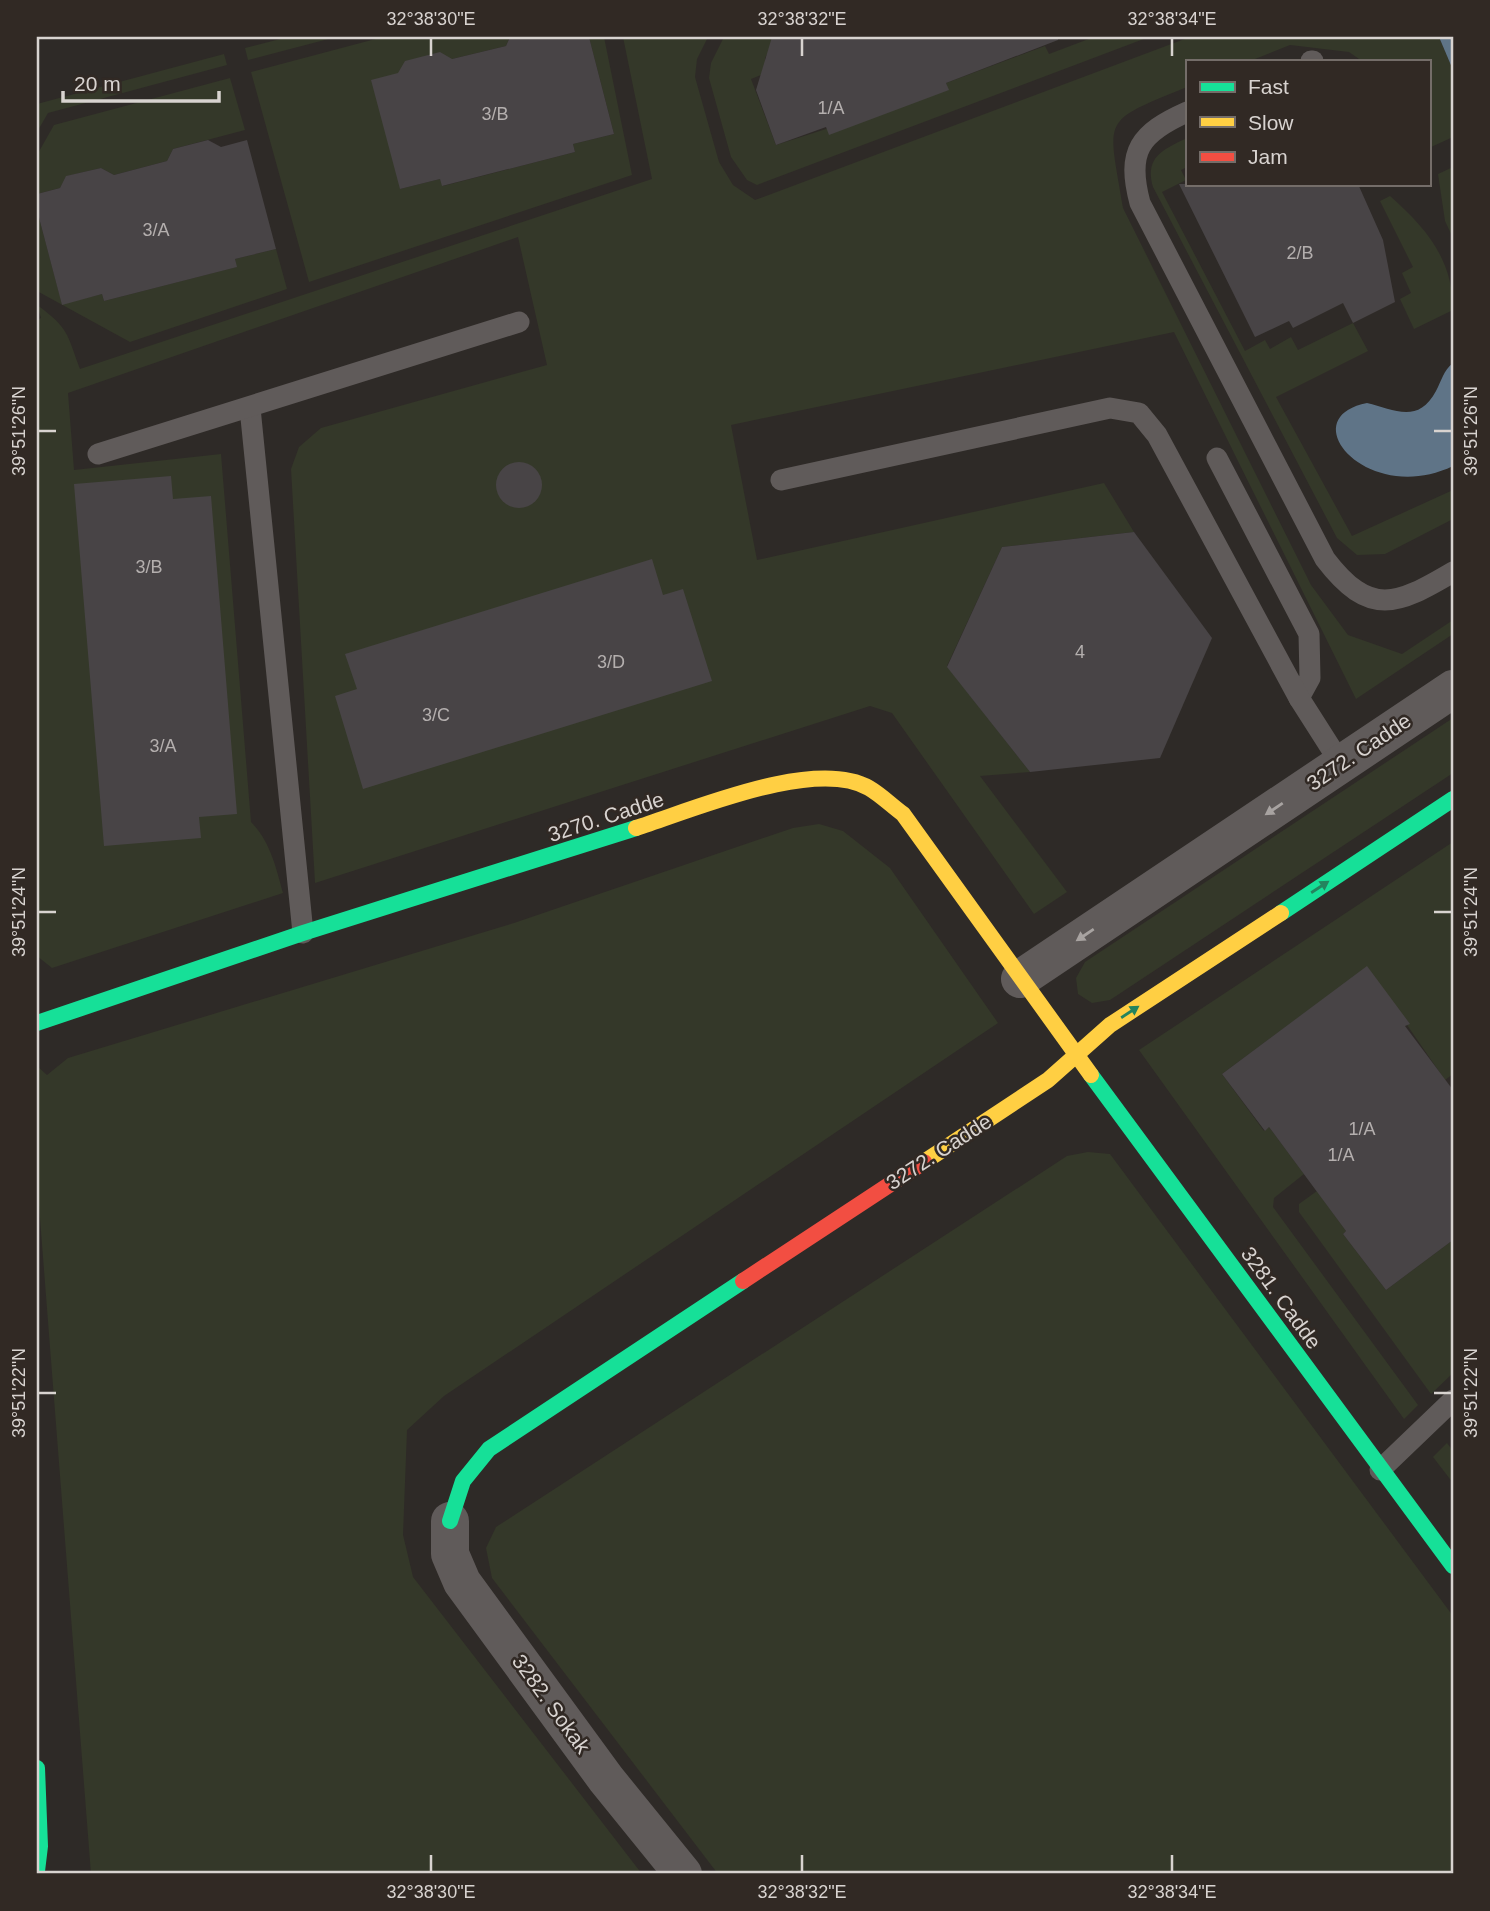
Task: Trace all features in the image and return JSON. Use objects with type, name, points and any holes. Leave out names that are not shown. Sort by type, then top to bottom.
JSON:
[{"type":"street","name":"3272. Cadde","points":[[1020,979],[1453,689]]},
{"type":"street","name":"3270. Cadde","points":[[37,1023],[303,933],[508,871],[782,782],[826,778],[868,787],[903,814],[1076,1054]]},
{"type":"street","name":"3272. Cadde","points":[[450,1521],[456,1490],[470,1467],[489,1449],[1048,1080],[1122,1018],[1453,799]]},
{"type":"street","name":"3281. Cadde","points":[[1076,1054],[1453,1566]]},
{"type":"street","name":"3282. Sokak","points":[[450,1521],[450,1554],[461,1582],[606,1779],[683,1874]]},
{"type":"street","points":[[37,1768],[40,1846],[37,1871]]},
{"type":"lane","points":[[1186,112],[1161,124],[1142,142],[1135,166],[1140,203],[1325,559],[1363,596],[1380,601],[1412,596],[1453,572]]},
{"type":"lane","points":[[98,454],[519,322]]},
{"type":"lane","points":[[250,408],[303,933]]},
{"type":"lane","points":[[781,480],[1110,408],[1139,413],[1157,435],[1299,698],[1342,764]]},
{"type":"lane","points":[[1217,458],[1309,634],[1310,678],[1299,698]]},
{"type":"lane","points":[[1380,1470],[1453,1399]]},
{"type":"green space","points":[[288,37],[336,37],[248,60],[245,48]]},
{"type":"green space","points":[[383,37],[510,37],[506,46],[452,59],[400,189],[440,179],[443,186],[575,152],[573,144],[614,134],[589,37],[604,37],[632,175],[309,282],[251,72]]},
{"type":"green space","points":[[623,37],[708,37],[697,59],[695,77],[719,162],[733,185],[755,200],[1190,37],[1439,37],[1453,70],[1453,137],[1430,148],[1430,60],[1361,60],[1349,52],[1290,45],[1252,60],[1186,60],[1186,87],[1124,117],[1116,127],[1113,139],[1123,208],[1311,585],[1348,635],[1402,654],[1453,620],[1453,634],[1356,699],[1174,332],[731,425],[757,560],[1104,483],[1134,532],[1002,547],[947,666],[1030,772],[980,776],[1067,892],[1034,914],[892,713],[870,706],[315,883],[291,469],[299,447],[321,428],[547,365],[518,237],[68,393],[74,470],[221,454],[251,822],[268,846],[283,893],[52,968],[37,956],[37,320],[41,318],[37,305],[66,332],[80,369],[652,179]]},
{"type":"green space","points":[[724,37],[776,37],[765,58],[766,73],[751,79],[776,145],[948,90],[946,83],[1045,46],[1049,54],[1094,37],[1149,37],[757,185],[747,180],[731,157],[709,78],[711,63]]},
{"type":"green space","points":[[224,54],[227,65],[48,113],[37,132],[37,104]]},
{"type":"green space","points":[[230,78],[245,130],[173,149],[167,161],[114,175],[101,168],[67,176],[60,188],[37,194],[37,155],[54,125]]},
{"type":"green space","points":[[1186,138],[1186,168],[1181,170],[1186,180],[1162,192],[1245,351],[1265,340],[1270,349],[1291,337],[1298,350],[1353,323],[1368,351],[1276,397],[1352,536],[1453,490],[1453,519],[1385,554],[1357,555],[1337,538],[1153,187],[1151,168],[1154,161],[1171,146]]},
{"type":"green space","points":[[1453,167],[1453,238],[1445,221],[1438,174]]},
{"type":"green space","points":[[1390,196],[1415,220],[1435,246],[1443,260],[1452,292],[1453,310],[1414,329],[1400,299],[1411,293],[1402,273],[1413,267],[1380,201]]},
{"type":"green space","points":[[37,210],[62,304],[102,294],[104,301],[236,267],[235,259],[276,249],[287,289],[130,342],[37,291]]},
{"type":"green space","points":[[1453,718],[1453,773],[1110,1000],[1092,1003],[1078,994],[1076,978],[1085,962]]},
{"type":"green space","points":[[819,824],[843,831],[890,868],[998,1023],[444,1396],[407,1430],[403,1535],[413,1577],[642,1874],[91,1874],[37,1180],[37,1066],[47,1075],[68,1058],[514,923],[793,828]]},
{"type":"green space","points":[[1453,842],[1453,1074],[1445,1080],[1367,967],[1222,1074],[1264,1131],[1269,1127],[1304,1174],[1274,1198],[1273,1207],[1418,1405],[1404,1419],[1139,1050]]},
{"type":"green space","points":[[1088,1152],[1110,1154],[1453,1616],[1453,1874],[718,1874],[492,1578],[486,1548],[496,1527],[1067,1156]]},
{"type":"green space","points":[[1317,1191],[1346,1231],[1343,1234],[1386,1290],[1453,1240],[1453,1373],[1431,1394],[1299,1212],[1299,1204]]},
{"type":"green space","points":[[1447,1443],[1453,1451],[1453,1483],[1433,1457]]},
{"type":"water","points":[[1439,37],[1453,37],[1453,70]]},
{"type":"water","points":[[1453,363],[1453,466],[1422,476],[1393,476],[1368,468],[1350,456],[1338,440],[1336,425],[1345,412],[1367,403],[1404,412],[1421,408],[1429,402]]},
{"type":"building","points":[[510,37],[589,37],[614,134],[573,144],[575,152],[442,186],[440,179],[400,189],[371,80],[398,73],[405,61],[440,52],[452,59],[506,46]]},
{"type":"building","points":[[772,37],[1058,37],[1058,40],[946,83],[949,90],[829,135],[826,127],[776,145],[756,90]]},
{"type":"building","points":[[208,140],[221,147],[247,140],[276,249],[235,259],[237,267],[104,301],[102,294],[62,305],[37,210],[37,194],[60,188],[66,176],[101,168],[114,175],[167,161],[173,149]]},
{"type":"building","points":[[1179,184],[1359,186],[1383,240],[1395,302],[1353,323],[1343,303],[1293,328],[1289,321],[1255,337]]},
{"type":"building","points":[[519,462],[535,469],[542,485],[535,501],[519,508],[503,501],[496,485],[503,469]]},
{"type":"building","points":[[171,476],[173,499],[211,496],[237,814],[199,817],[201,838],[104,846],[74,484]]},
{"type":"building","points":[[1134,532],[1212,638],[1160,758],[1030,772],[947,667],[1002,547]]},
{"type":"building","points":[[652,559],[663,595],[683,589],[712,681],[363,789],[335,696],[357,689],[345,654]]},
{"type":"building","points":[[1367,966],[1410,1024],[1405,1026],[1453,1090],[1453,1240],[1386,1290],[1343,1234],[1346,1231],[1269,1127],[1265,1131],[1222,1074]]},
{"type":"traffic: fast","points":[[1281,913],[1453,799]]},
{"type":"traffic: fast","points":[[37,1023],[303,933],[636,828]]},
{"type":"traffic: fast","points":[[1091,1075],[1453,1566]]},
{"type":"traffic: fast","points":[[450,1521],[463,1481],[489,1449],[743,1281]]},
{"type":"traffic: fast","points":[[37,1768],[40,1846],[37,1871]]},
{"type":"traffic: slow","points":[[636,828],[721,799],[787,782],[846,780],[869,788],[903,814],[1091,1075]]},
{"type":"traffic: slow","points":[[924,1162],[1048,1080],[1110,1025],[1281,913]]},
{"type":"traffic: jam","points":[[743,1281],[924,1162]]}]
